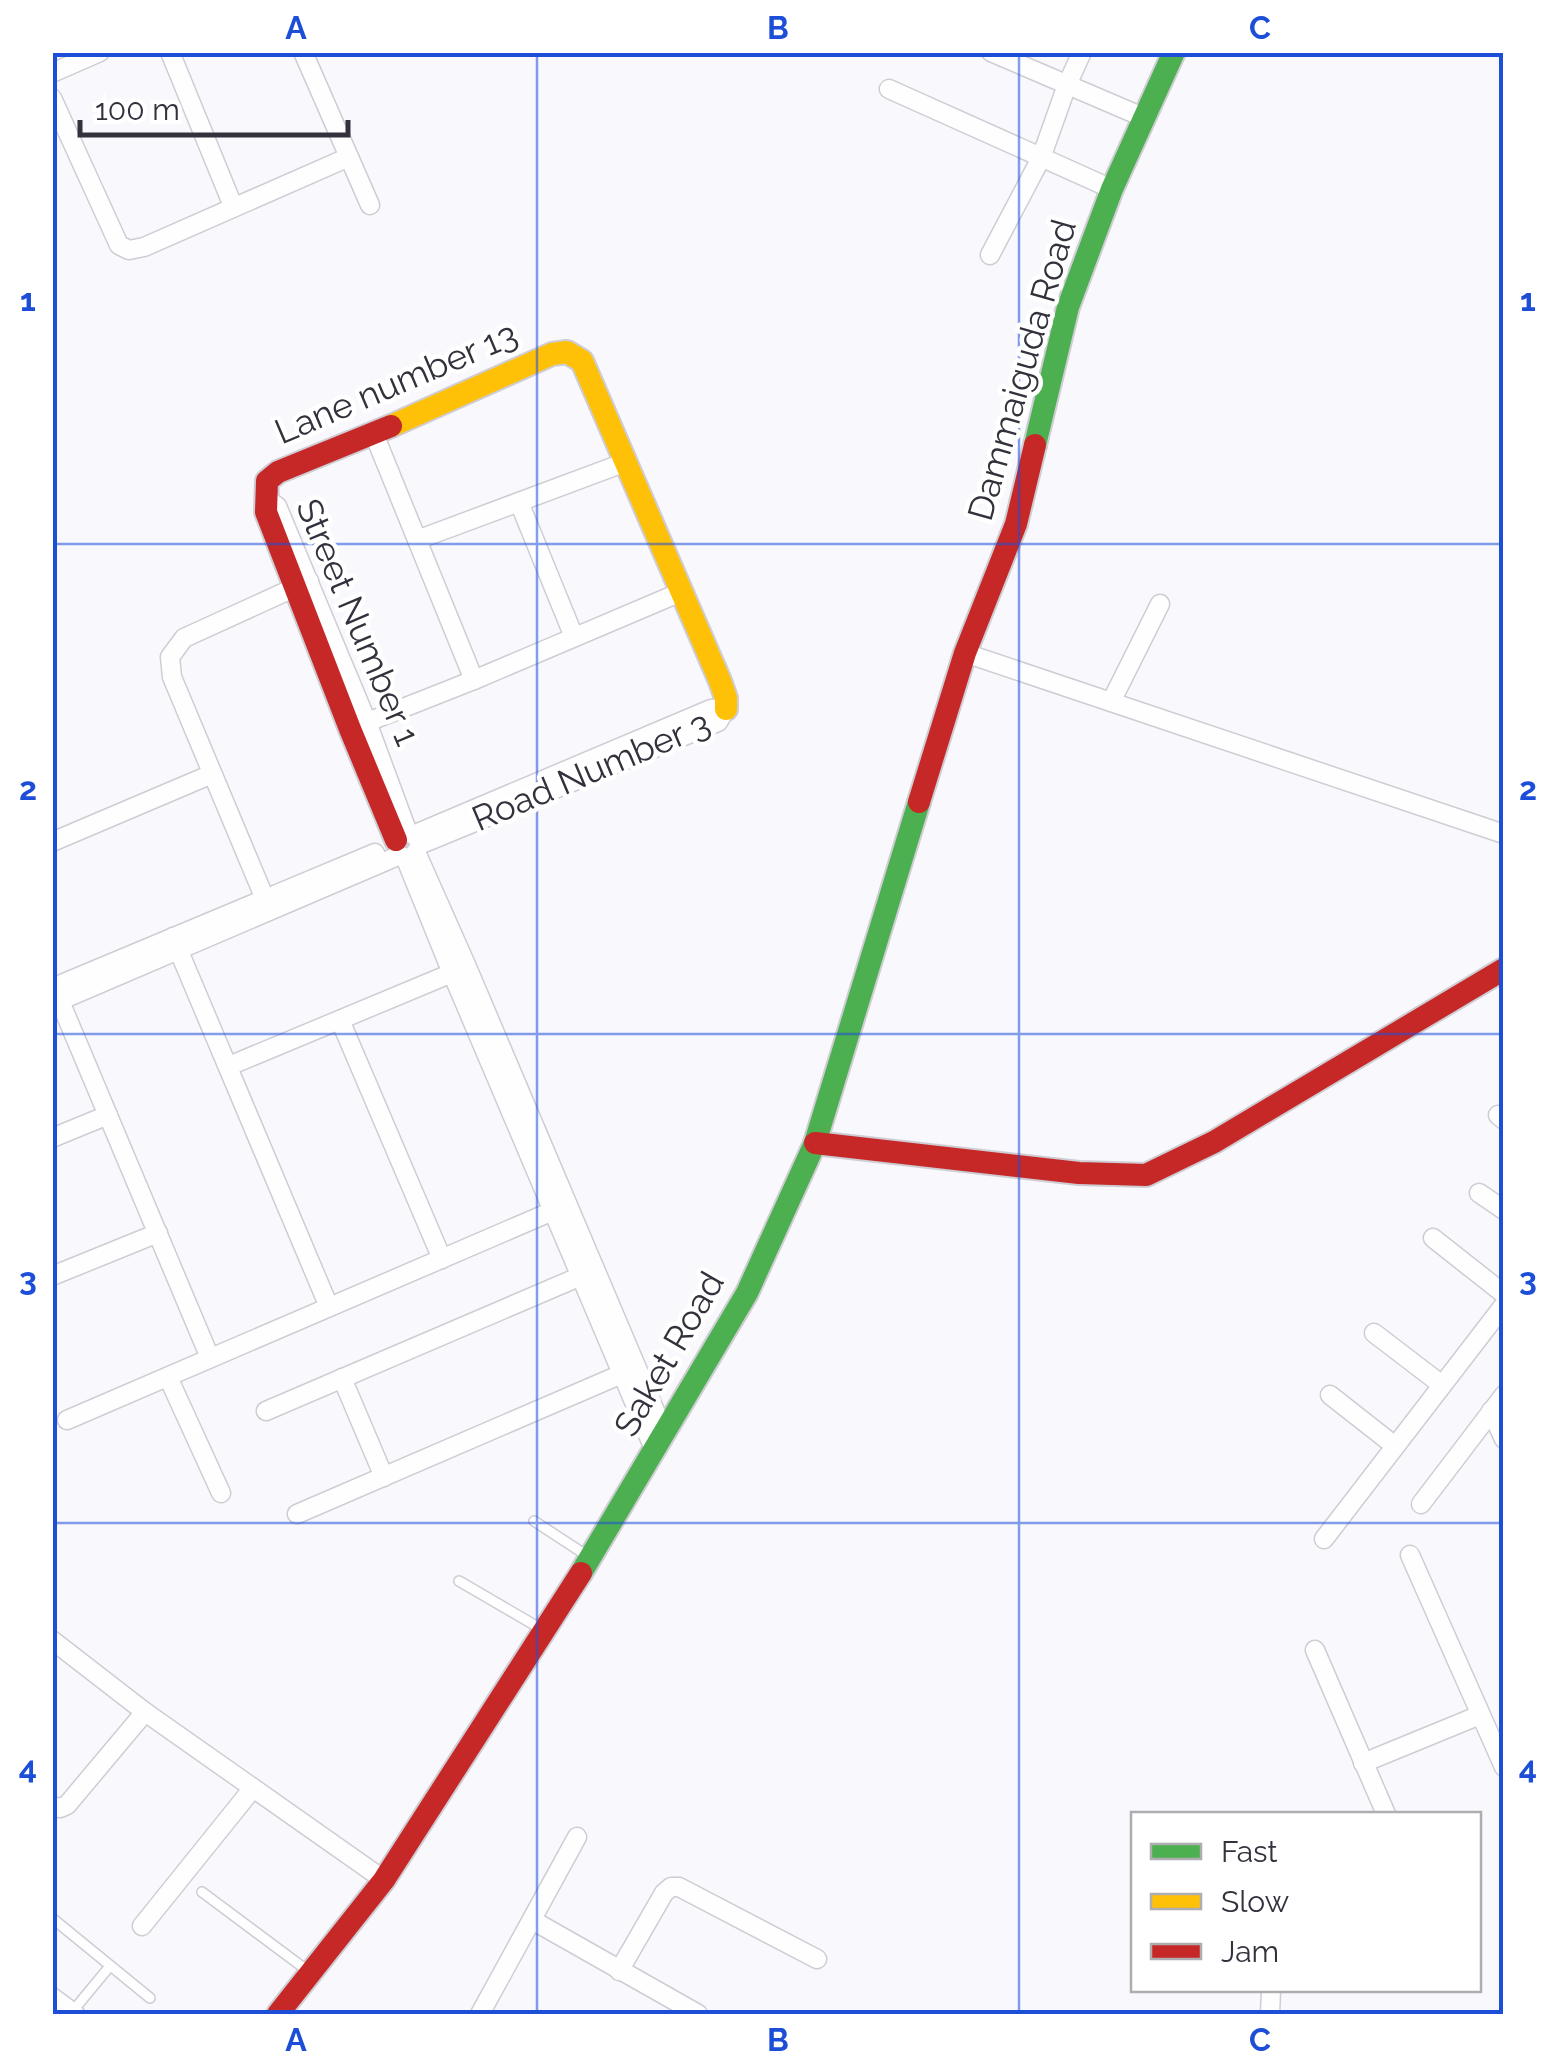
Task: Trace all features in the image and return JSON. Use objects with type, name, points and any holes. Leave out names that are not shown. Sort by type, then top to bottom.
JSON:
[{"type":"street","points":[[52,72],[100,52]]},
{"type":"street","points":[[170,52],[233,206]]},
{"type":"street","points":[[303,52],[370,205]]},
{"type":"street","points":[[990,52],[1145,118]]},
{"type":"street","points":[[990,255],[1040,158],[1082,52]]},
{"type":"street","name":"Dammaiguda Road","points":[[965,654],[1016,524],[1068,306],[1112,189],[1171,53]]},
{"type":"street","points":[[890,89],[1112,189]]},
{"type":"street","points":[[52,98],[119,245],[130,250],[349,156]]},
{"type":"street","name":"Lane number 13","points":[[267,499],[266,481],[278,472],[374,434],[552,354],[567,352],[582,361],[626,462]]},
{"type":"street","points":[[374,434],[474,680]]},
{"type":"street","points":[[417,540],[626,462],[720,681],[726,709]]},
{"type":"street","name":"Street Number 1","points":[[267,499],[266,512],[303,584],[407,845],[452,973],[560,1208],[659,1440]]},
{"type":"street","points":[[519,502],[574,637]]},
{"type":"street","points":[[264,899],[172,677],[170,657],[184,638],[303,584]]},
{"type":"street","points":[[358,726],[681,592]]},
{"type":"street","points":[[1110,702],[1160,604]]},
{"type":"street","points":[[965,654],[1503,832]]},
{"type":"street","name":"Saket Road","points":[[278,2014],[384,1880],[590,1557],[747,1294],[815,1143],[965,654]]},
{"type":"street","name":"Road Number 3","points":[[54,995],[407,845],[711,709],[726,709]]},
{"type":"street","points":[[52,842],[212,774]]},
{"type":"street","name":"Street Number 1","points":[[407,845],[467,967],[560,1208],[581,1276],[629,1371]]},
{"type":"street","name":"Road Number 3","points":[[176,944],[264,899],[407,845]]},
{"type":"street","points":[[176,944],[329,1307]]},
{"type":"street","points":[[815,1143],[1080,1174],[1146,1176],[1214,1142],[1504,968]]},
{"type":"street","points":[[229,1066],[452,973]]},
{"type":"street","points":[[54,995],[210,1358]]},
{"type":"street","points":[[340,1020],[442,1259]]},
{"type":"street","points":[[52,1138],[108,1115]]},
{"type":"street","points":[[1479,1193],[1504,1210]]},
{"type":"street","points":[[66,1420],[560,1208]]},
{"type":"street","points":[[52,1276],[158,1233]]},
{"type":"street","points":[[1433,1238],[1504,1294]]},
{"type":"street","points":[[266,1411],[581,1276]]},
{"type":"street","points":[[1324,1539],[1504,1305]]},
{"type":"street","points":[[1374,1333],[1442,1385]]},
{"type":"street","points":[[297,1514],[629,1371]]},
{"type":"street","points":[[168,1376],[220,1493]]},
{"type":"street","points":[[342,1378],[384,1477]]},
{"type":"street","points":[[1421,1504],[1504,1394]]},
{"type":"street","points":[[1330,1395],[1395,1446]]},
{"type":"street","points":[[1491,1412],[1504,1440]]},
{"type":"street","points":[[1410,1555],[1504,1767]]},
{"type":"street","points":[[52,1640],[145,1712],[384,1880]]},
{"type":"street","points":[[1315,1650],[1385,1812]]},
{"type":"street","points":[[52,1806],[67,1805],[145,1712]]},
{"type":"street","points":[[1362,1762],[1480,1715]]},
{"type":"street","points":[[142,1926],[253,1788]]},
{"type":"street","points":[[480,2014],[577,1837]]},
{"type":"street","points":[[619,1971],[664,1893],[679,1886],[817,1959]]},
{"type":"street","points":[[532,1920],[698,2014]]},
{"type":"street","points":[[52,1997],[74,2013]]},
{"type":"lane","points":[[534,1522],[590,1557]]},
{"type":"lane","points":[[459,1580],[544,1630]]},
{"type":"lane","points":[[202,1892],[310,1973]]},
{"type":"lane","points":[[52,1918],[150,1998]]},
{"type":"lane","points":[[74,2013],[110,1966]]},
{"type":"traffic: fast","points":[[1035,445],[1068,307],[1112,189],[1174,52]]},
{"type":"traffic: fast","points":[[581,1573],[747,1293],[815,1143],[919,802]]},
{"type":"traffic: slow","points":[[391,426],[552,354],[567,352],[582,361],[720,681],[726,709]]},
{"type":"traffic: jam","points":[[391,426],[278,472],[267,481],[266,512],[396,840]]},
{"type":"traffic: jam","points":[[919,802],[965,653],[1016,524],[1035,445]]},
{"type":"traffic: jam","points":[[815,1143],[1079,1173],[1146,1175],[1214,1142],[1504,969]]},
{"type":"traffic: jam","points":[[278,2014],[384,1880],[581,1573]]}]
